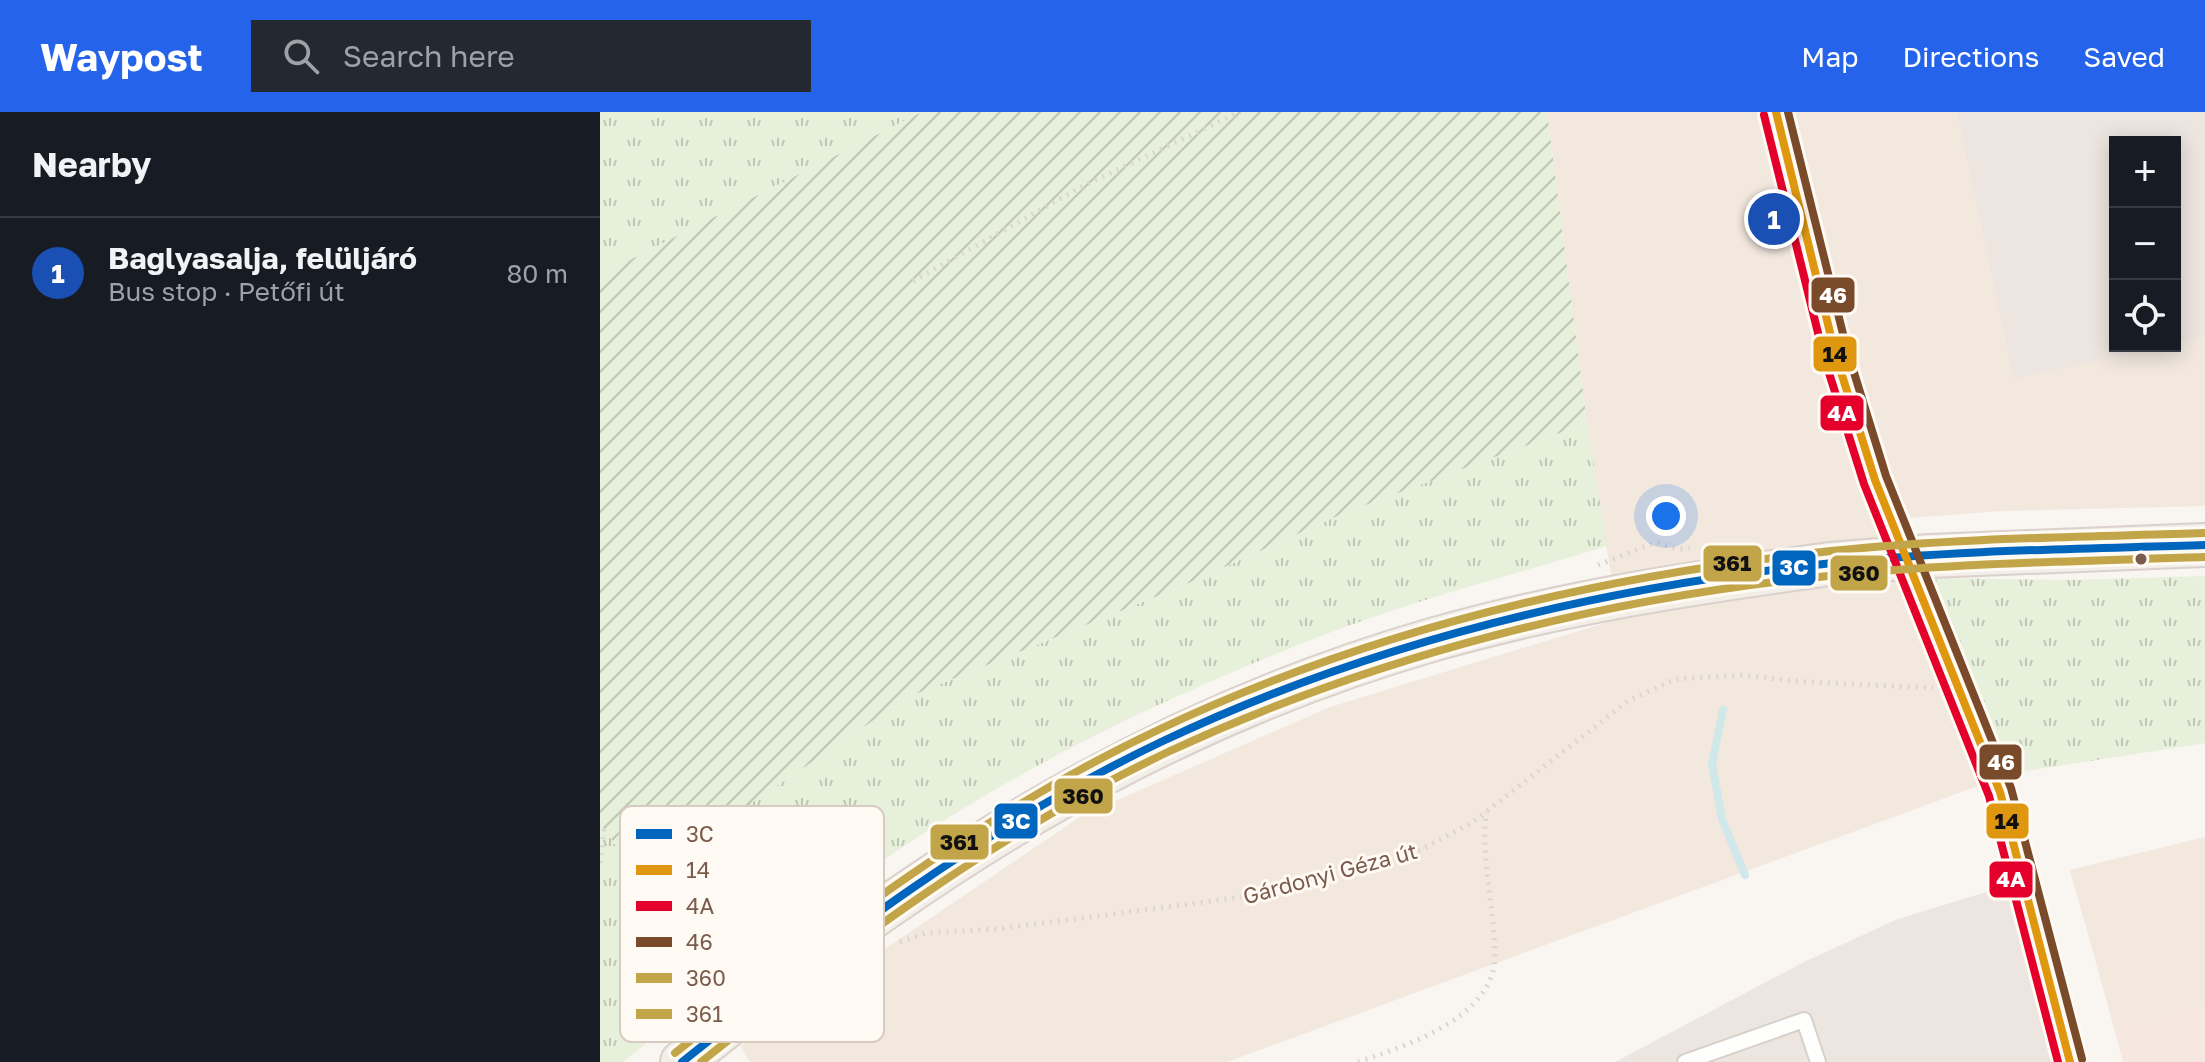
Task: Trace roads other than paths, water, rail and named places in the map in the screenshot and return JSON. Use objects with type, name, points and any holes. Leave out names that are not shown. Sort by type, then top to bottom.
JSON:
[{"type":"main road","points":[[884,907],[949,862],[1078,785],[1245,707],[1373,659],[1503,622],[1587,601],[1830,564],[1920,563],[2205,545]]},
{"type":"main road","points":[[682,1062],[707,1042]]},
{"type":"street","points":[[1776,112],[1835,353],[1875,480],[1920,563],[1957,685],[2007,814],[2061,1059]]},
{"type":"lane","points":[[1685,1062],[1804,1020],[1818,1062]]},
{"type":"waterway","points":[[1723,710],[1712,764],[1722,819],[1745,875]]},
{"type":"place","name":"Baglyasalja, felüljáró","points":[[1774,219]]}]
